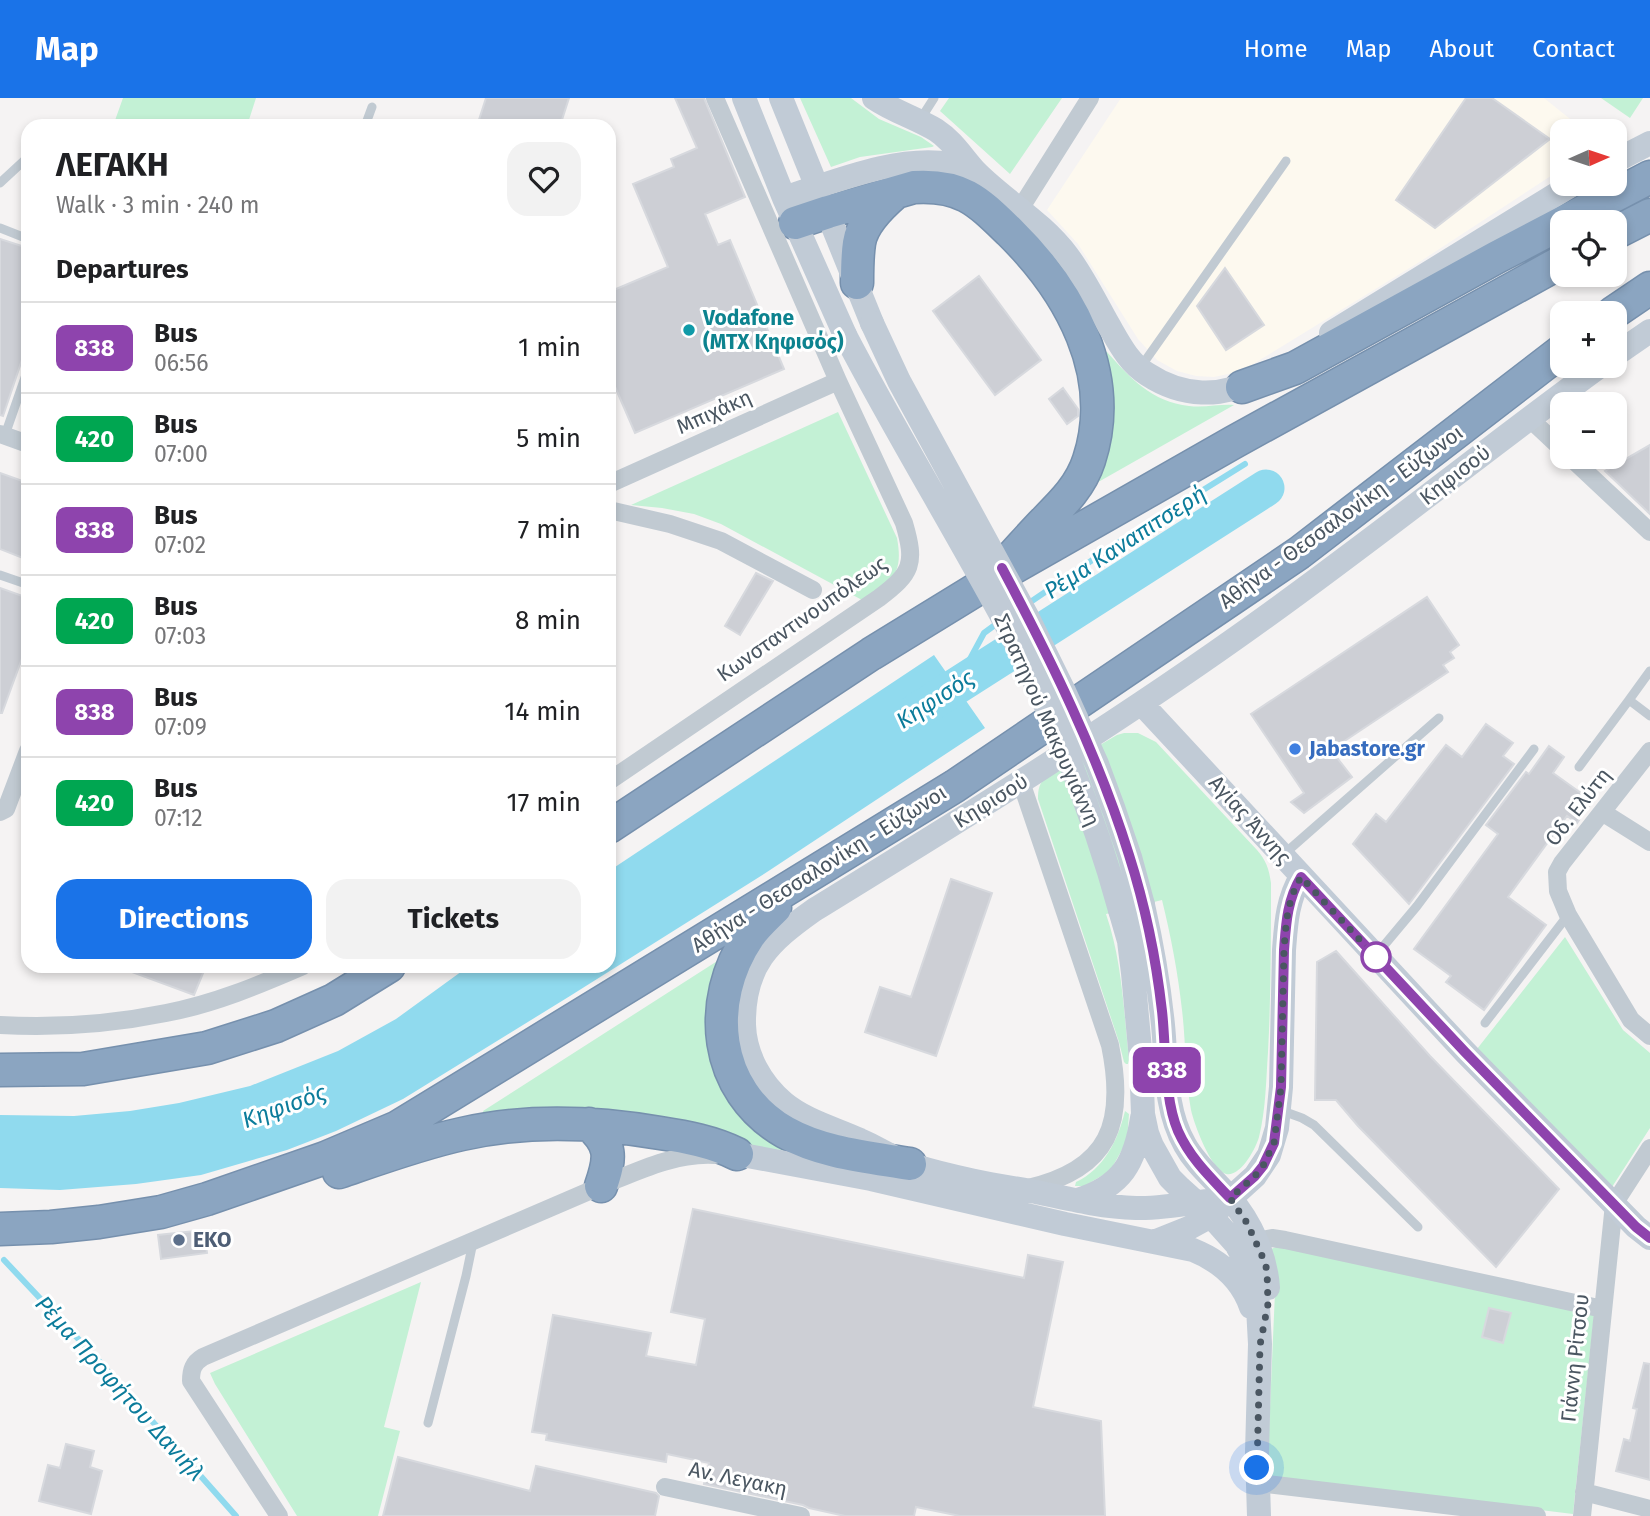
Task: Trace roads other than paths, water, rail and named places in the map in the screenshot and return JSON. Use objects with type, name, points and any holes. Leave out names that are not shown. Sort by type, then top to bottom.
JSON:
[{"type":"highway","points":[[1242,387],[1295,368],[1485,263],[1650,177]]},
{"type":"highway","points":[[790,211],[823,199],[895,193],[914,187],[948,188],[965,194],[1008,230],[1040,263],[1073,313],[1088,349],[1095,384],[1095,435],[1086,470],[1066,500],[990,581]]},
{"type":"highway","points":[[857,283],[859,241],[872,216],[895,193]]},
{"type":"highway","points":[[1627,227],[1650,215]]},
{"type":"highway","points":[[616,822],[871,654],[990,581],[1234,442],[1550,268]]},
{"type":"highway","points":[[1627,304],[1650,288]]},
{"type":"highway","name":"Αθήνα - Θεσσαλονίκη - Εύζωνοι","points":[[0,1229],[99,1222],[162,1212],[325,1158],[398,1127],[955,786],[1299,553],[1550,360]]},
{"type":"highway","points":[[803,880],[750,934],[731,970],[721,1016],[727,1058],[734,1078],[751,1104],[773,1125],[789,1134],[840,1152],[910,1164]]},
{"type":"highway","points":[[0,1070],[83,1069],[207,1048],[276,1026],[334,1000],[378,973]]},
{"type":"highway","points":[[0,1051],[55,1056],[83,1069]]},
{"type":"highway","points":[[246,1186],[335,1173],[465,1133],[533,1125],[589,1124],[631,1128],[714,1145],[737,1154]]},
{"type":"highway","points":[[589,1124],[604,1140],[607,1150],[608,1160],[601,1186]]},
{"type":"street","name":"Κωνσταντινουπόλεως","points":[[616,776],[879,598],[900,582],[907,572],[910,559],[910,544],[904,523],[838,381],[715,98]]},
{"type":"street","name":"Στρατηγού Μακρυγιάννη","points":[[744,98],[845,335],[1007,626],[1076,774],[1108,864],[1150,937],[1159,985],[1173,1117],[1185,1146],[1200,1168],[1230,1198],[1247,1223],[1267,1270],[1268,1304],[1260,1345]]},
{"type":"street","name":"Στρατηγού Μακρυγιάννη","points":[[781,98],[872,323],[900,381],[1027,616],[1097,764],[1130,857],[1129,941],[1141,1060],[1143,1114],[1152,1146],[1164,1168],[1180,1188],[1204,1209],[1236,1244],[1254,1279],[1259,1302],[1260,1345]]},
{"type":"street","points":[[874,98],[886,106],[910,114],[950,141],[977,173],[1043,229],[1068,256],[1131,361],[1139,369],[1171,386],[1189,391],[1216,393],[1242,387],[1553,196]]},
{"type":"street","points":[[1020,209],[1090,98]]},
{"type":"street","points":[[1628,154],[1650,143]]},
{"type":"street","points":[[823,199],[856,174],[915,164],[953,164],[977,173]]},
{"type":"street","points":[[1627,347],[1650,331]]},
{"type":"street","name":"Κηφισού","points":[[1230,1198],[1204,1209],[1175,1206],[1136,1208],[966,1179],[910,1164],[800,1114],[769,1088],[746,1045],[745,1002],[755,967],[785,930],[1142,704],[1338,565],[1584,378]]},
{"type":"street","name":"Μπιχάκη","points":[[616,481],[838,381]]},
{"type":"street","points":[[1529,418],[1550,438]]},
{"type":"street","points":[[2,435],[21,442]]},
{"type":"street","points":[[1583,469],[1650,532]]},
{"type":"street","points":[[616,512],[670,524],[721,541],[813,590]]},
{"type":"street","name":"Αγίας Άννης","points":[[1142,704],[1465,1052],[1636,1227],[1650,1238]]},
{"type":"street","name":"Οδ. Ελύτη","points":[[1650,751],[1557,872],[1558,891],[1568,915],[1631,1020],[1650,1036]]},
{"type":"street","points":[[0,812],[6,809],[21,769]]},
{"type":"street","points":[[1021,782],[1110,1045],[1117,1095],[1107,1136],[1094,1157],[1067,1176],[1047,1184],[1021,1189]]},
{"type":"street","points":[[1602,812],[1650,842]]},
{"type":"street","points":[[1230,1198],[1263,1166],[1274,1143],[1282,1071],[1286,929],[1290,900],[1301,877]]},
{"type":"street","points":[[0,1025],[59,1026],[165,1014],[256,987],[287,973]]},
{"type":"street","points":[[1078,1200],[1095,1195],[1121,1176],[1137,1143],[1143,1114]]},
{"type":"street","points":[[1614,1204],[1650,1148]]},
{"type":"street","points":[[279,1516],[195,1389],[191,1374],[197,1360],[601,1186],[658,1163],[698,1154],[737,1154],[871,1180],[1193,1250],[1213,1259],[1237,1281],[1248,1298],[1260,1345],[1257,1452],[1259,1516]]},
{"type":"street","name":"Γιάννη Ρίτσου","points":[[1582,1516],[1614,1204]]},
{"type":"street","points":[[1153,1242],[1189,1228],[1204,1209]]},
{"type":"street","points":[[1256,1241],[1272,1238],[1285,1240],[1603,1309]]},
{"type":"street","points":[[1258,1483],[1537,1516]]},
{"type":"street","name":"Αν. Λεγακη","points":[[665,1487],[801,1516]]},
{"type":"street","points":[[1584,1492],[1650,1509]]},
{"type":"lane","points":[[910,114],[934,98]]},
{"type":"lane","points":[[368,119],[372,107]]},
{"type":"lane","points":[[1139,369],[1286,161]]},
{"type":"lane","points":[[0,183],[21,164]]},
{"type":"lane","points":[[0,228],[21,236]]},
{"type":"lane","points":[[2,435],[21,387]]},
{"type":"lane","points":[[0,575],[21,582]]},
{"type":"lane","points":[[1579,767],[1650,671]]},
{"type":"lane","points":[[1629,700],[1650,716]]},
{"type":"lane","points":[[1282,856],[1439,718]]},
{"type":"lane","points":[[1375,956],[1417,906],[1534,749]]},
{"type":"lane","points":[[1485,1023],[1568,915]]},
{"type":"lane","points":[[1279,1109],[1314,1125],[1418,1227]]},
{"type":"lane","points":[[428,1423],[473,1240]]},
{"type":"water","points":[[934,655],[985,728],[767,872],[616,967],[616,866]]},
{"type":"water","points":[[459,973],[607,973],[403,1099],[336,1131],[287,1150],[201,1175],[136,1184],[60,1190],[0,1188],[0,1115],[74,1116],[130,1111],[179,1103],[250,1086],[338,1051],[396,1019]]},
{"type":"waterway","name":"Ρέμα Καναπιτσερή","points":[[1026,605],[1113,546],[1245,464]]},
{"type":"waterway","name":"Κηφισός","points":[[916,712],[1266,488]]},
{"type":"waterway","name":"Ρέμα Καναπιτσερή","points":[[956,685],[984,633],[999,622]]},
{"type":"waterway","name":"Ρέμα Προφήτου Δανιήλ","points":[[4,1260],[99,1361],[236,1516]]},
{"type":"place","name":"Vodafone (MTX Κηφισός)","points":[[689,330]]},
{"type":"place","name":"Jabastore.gr","points":[[1295,749]]},
{"type":"place","name":"EKO","points":[[179,1240]]}]
